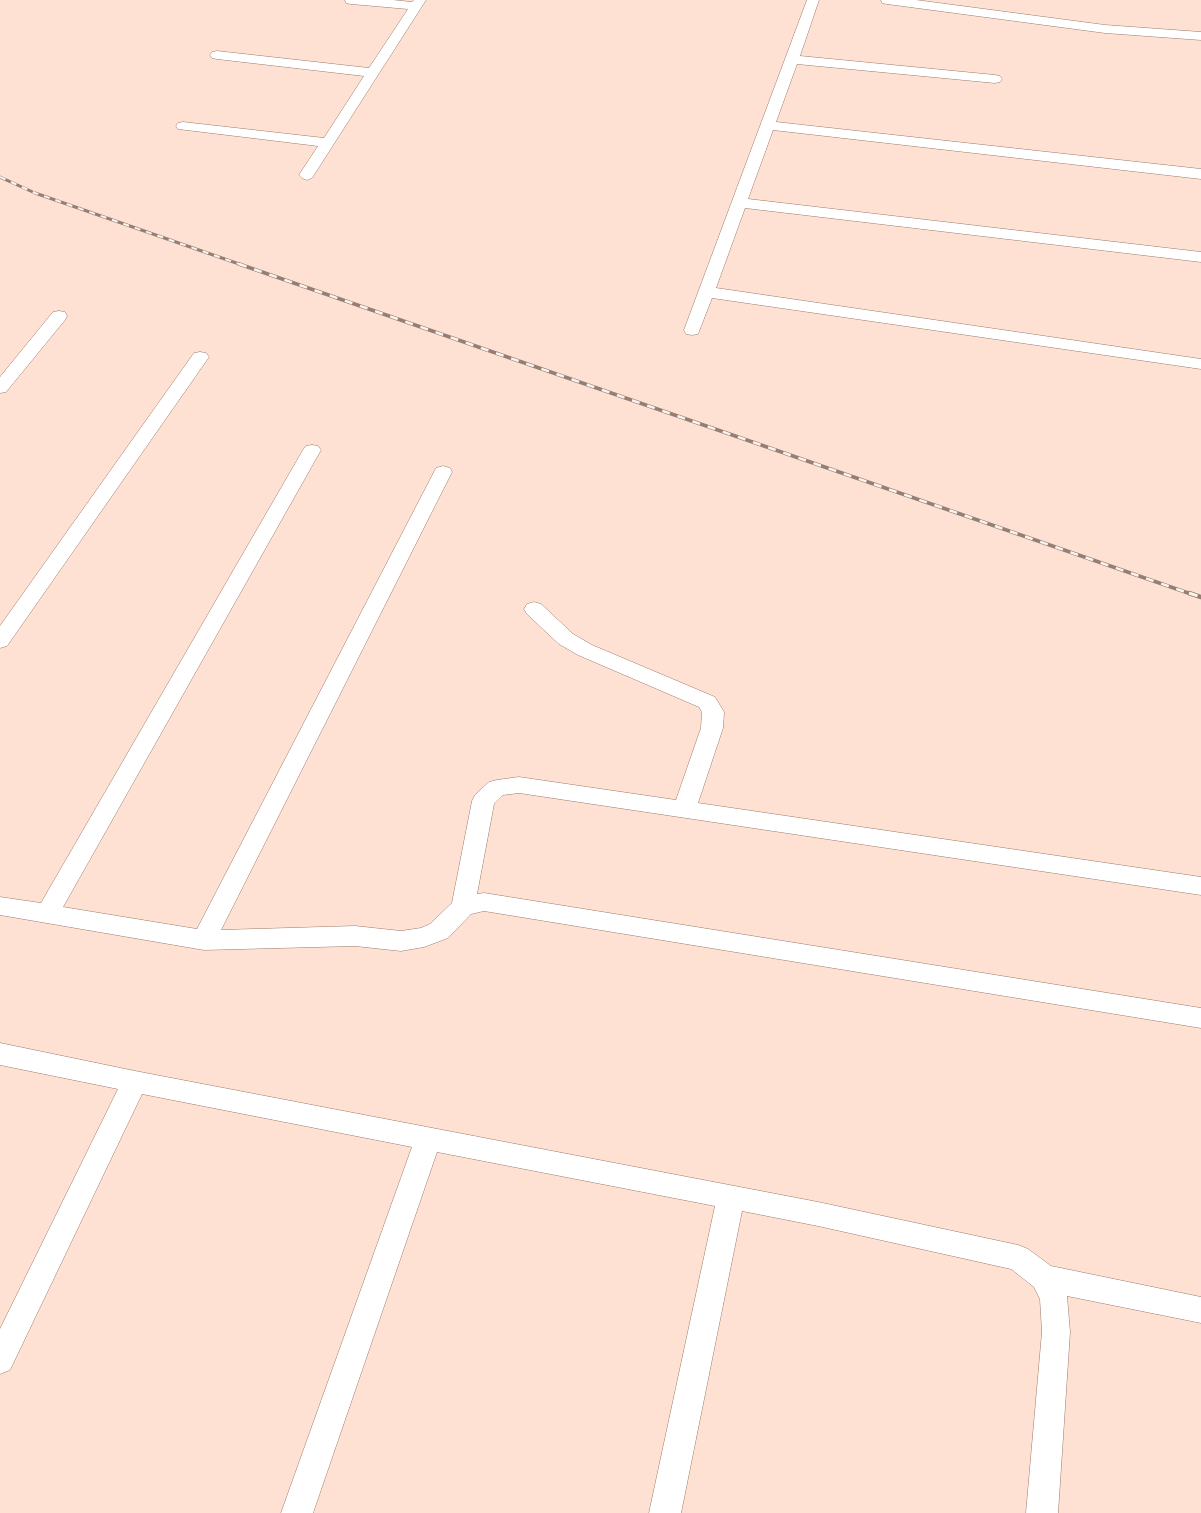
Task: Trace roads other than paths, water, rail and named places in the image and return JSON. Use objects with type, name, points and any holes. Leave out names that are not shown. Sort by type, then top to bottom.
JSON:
[{"type":"street","points":[[351,0],[418,3]]},
{"type":"street","points":[[692,330],[740,203],[813,0]]},
{"type":"street","points":[[887,0],[938,4],[1105,29],[1201,36]]},
{"type":"street","points":[[307,176],[418,3]]},
{"type":"street","points":[[217,55],[373,73]]},
{"type":"street","points":[[792,59],[995,79]]},
{"type":"street","points":[[768,125],[1201,174]]},
{"type":"street","points":[[183,126],[328,143]]},
{"type":"street","points":[[740,203],[1201,257]]},
{"type":"street","points":[[706,292],[1201,364]]},
{"type":"street","points":[[0,388],[59,316]]},
{"type":"street","points":[[0,641],[200,357]]},
{"type":"street","points":[[47,914],[312,450]]},
{"type":"street","points":[[204,940],[443,472]]},
{"type":"street","points":[[534,609],[566,639],[585,650],[707,702],[712,712],[712,728],[684,810]]},
{"type":"street","points":[[462,908],[483,801],[497,788],[519,785],[1201,886]]},
{"type":"street","points":[[0,906],[204,940],[355,936],[401,941],[424,937],[439,931],[462,908],[484,902],[1201,1018]]},
{"type":"street","points":[[0,1054],[135,1082],[818,1214],[1018,1258],[1044,1278],[1054,1298],[1056,1332],[1042,1513]]},
{"type":"street","points":[[0,1360],[135,1082]]},
{"type":"street","points":[[298,1513],[429,1138]]},
{"type":"street","points":[[665,1513],[731,1197]]},
{"type":"street","points":[[1044,1278],[1201,1310]]},
{"type":"railway","points":[[0,177],[35,193],[242,265]]},
{"type":"railway","points":[[239,264],[1191,594]]},
{"type":"railway","points":[[1189,593],[1201,597]]}]
